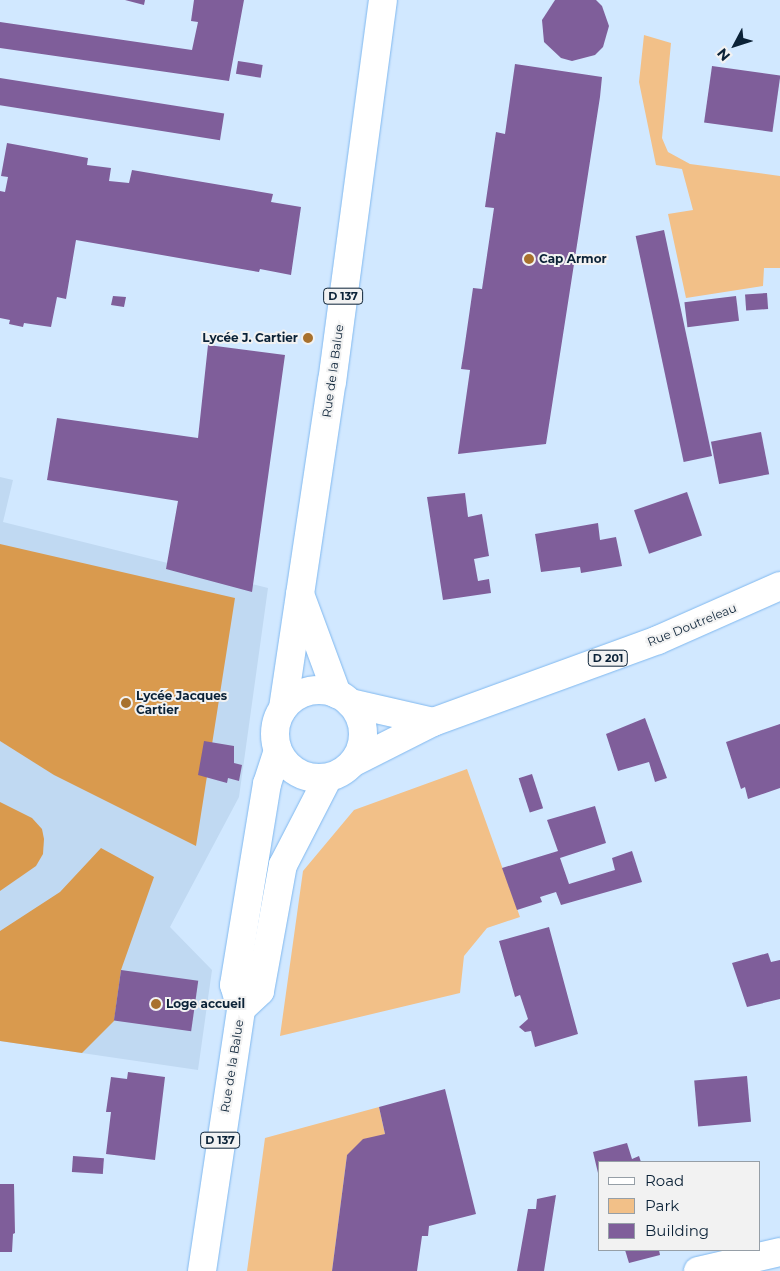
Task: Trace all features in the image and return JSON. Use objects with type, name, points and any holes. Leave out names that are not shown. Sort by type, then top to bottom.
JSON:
[{"type":"main road","name":"Rue de la Balue","points":[[283,708],[332,382],[383,0]]},
{"type":"main road","name":"Rue Doutreleau","points":[[354,762],[432,722],[658,640],[780,586]]},
{"type":"main road","name":"Rue de la Balue","points":[[300,592],[344,698]]},
{"type":"main road","points":[[344,698],[360,716],[363,732],[362,748],[354,762],[342,772],[328,778],[312,778],[298,773],[278,751],[275,736],[283,708],[294,697],[307,691],[322,690],[344,698],[432,722]]},
{"type":"main road","name":"Rue de la Balue","points":[[202,1271],[241,1009],[234,985],[267,784],[278,751]]},
{"type":"main road","name":"Rue de la Balue","points":[[241,1009],[260,991],[283,865],[328,778]]},
{"type":"main road","points":[[698,1271],[780,1252]]},
{"type":"shaded area","name":"Lycée Jacques Cartier","points":[[0,477],[13,480],[3,522],[268,588],[239,797],[170,927],[212,970],[198,1070],[0,1041]]},
{"type":"shaded area","points":[[0,544],[235,598],[196,846],[54,775],[0,741]]},
{"type":"shaded area","points":[[0,802],[32,818],[42,829],[44,839],[43,854],[36,866],[0,891]]},
{"type":"shaded area","points":[[101,848],[154,877],[121,970],[114,1021],[82,1053],[0,1041],[0,931],[60,892]]},
{"type":"green space","points":[[644,35],[671,43],[662,138],[668,152],[690,164],[780,176],[780,268],[764,268],[763,286],[686,298],[668,214],[693,210],[682,169],[656,165],[639,82]]},
{"type":"green space","points":[[467,769],[520,917],[487,928],[464,956],[460,993],[280,1036],[303,871],[354,810]]},
{"type":"green space","points":[[379,1107],[385,1134],[347,1155],[332,1271],[247,1271],[265,1138]]},
{"type":"building","points":[[125,0],[145,0],[144,5]]},
{"type":"building","points":[[194,0],[244,0],[229,81],[0,48],[0,22],[192,50],[198,22],[191,21]]},
{"type":"building","points":[[555,0],[596,0],[602,6],[609,26],[603,47],[595,55],[572,61],[561,58],[544,42],[542,20]]},
{"type":"building","points":[[238,61],[263,65],[261,78],[236,74]]},
{"type":"building","name":"Cap Armor","points":[[515,64],[602,77],[600,97],[546,444],[458,454],[470,370],[461,369],[473,288],[482,289],[494,208],[485,207],[496,132],[505,134]]},
{"type":"building","points":[[712,66],[780,76],[772,132],[704,122]]},
{"type":"building","points":[[0,78],[224,114],[220,140],[0,105]]},
{"type":"building","points":[[7,143],[88,158],[87,165],[111,168],[109,181],[129,183],[132,170],[273,194],[271,202],[301,207],[291,275],[260,269],[259,272],[76,240],[66,299],[57,297],[51,327],[24,323],[23,327],[9,324],[10,320],[0,318],[0,191],[5,192],[8,177],[1,176]]},
{"type":"building","points":[[664,230],[712,456],[684,462],[636,236]]},
{"type":"building","points":[[767,293],[768,309],[746,310],[745,295]]},
{"type":"building","points":[[113,296],[126,297],[124,307],[111,305]]},
{"type":"building","points":[[736,296],[739,321],[687,327],[684,302]]},
{"type":"building","points":[[208,345],[285,355],[252,592],[166,569],[178,501],[47,480],[57,418],[198,438]]},
{"type":"building","points":[[761,432],[769,474],[719,484],[711,442]]},
{"type":"building","points":[[687,492],[702,535],[649,554],[634,510]]},
{"type":"building","points":[[465,493],[468,517],[482,514],[489,556],[474,559],[478,581],[489,579],[491,593],[443,600],[427,497]]},
{"type":"building","points":[[598,523],[600,540],[616,537],[622,566],[581,573],[580,567],[541,572],[535,534]]},
{"type":"building","points":[[645,718],[667,778],[655,782],[649,762],[618,771],[606,734]]},
{"type":"building","points":[[780,724],[780,788],[748,799],[745,787],[741,789],[726,742]]},
{"type":"building","points":[[204,741],[234,746],[234,763],[242,765],[239,781],[228,778],[227,783],[198,775]]},
{"type":"building","points":[[532,774],[543,808],[530,813],[519,778]]},
{"type":"building","points":[[595,806],[606,843],[560,858],[569,884],[615,870],[612,858],[632,851],[642,882],[561,905],[556,892],[540,897],[542,902],[517,910],[502,868],[558,851],[547,820]]},
{"type":"building","points":[[549,927],[578,1034],[535,1047],[531,1031],[525,1032],[519,1027],[528,1019],[520,995],[515,997],[499,941]]},
{"type":"building","points":[[768,953],[771,962],[780,960],[780,999],[747,1007],[732,963]]},
{"type":"building","name":"Loge accueil","points":[[121,970],[198,981],[191,1031],[114,1021]]},
{"type":"building","points":[[128,1072],[165,1077],[155,1160],[106,1154],[111,1112],[106,1112],[111,1077],[127,1079]]},
{"type":"building","points":[[747,1076],[751,1122],[698,1126],[694,1081]]},
{"type":"building","points":[[445,1089],[476,1214],[429,1226],[428,1236],[422,1236],[417,1271],[332,1271],[347,1155],[363,1139],[385,1134],[379,1107]]},
{"type":"building","points":[[627,1143],[632,1159],[639,1156],[641,1161],[598,1161],[598,1173],[593,1152]]},
{"type":"building","points":[[73,1156],[104,1158],[103,1174],[72,1172]]},
{"type":"building","points":[[0,1184],[14,1184],[15,1233],[13,1234],[12,1252],[0,1252]]},
{"type":"building","points":[[556,1195],[544,1271],[517,1271],[528,1209],[536,1209],[537,1199]]},
{"type":"building","points":[[625,1251],[659,1251],[660,1255],[629,1263]]},
{"type":"place","name":"Cap Armor","points":[[529,259]]},
{"type":"place","name":"Lycée J. Cartier","points":[[308,338]]},
{"type":"place","name":"Lycée Jacques Cartier","points":[[126,703]]},
{"type":"place","name":"Loge accueil","points":[[156,1004]]}]
